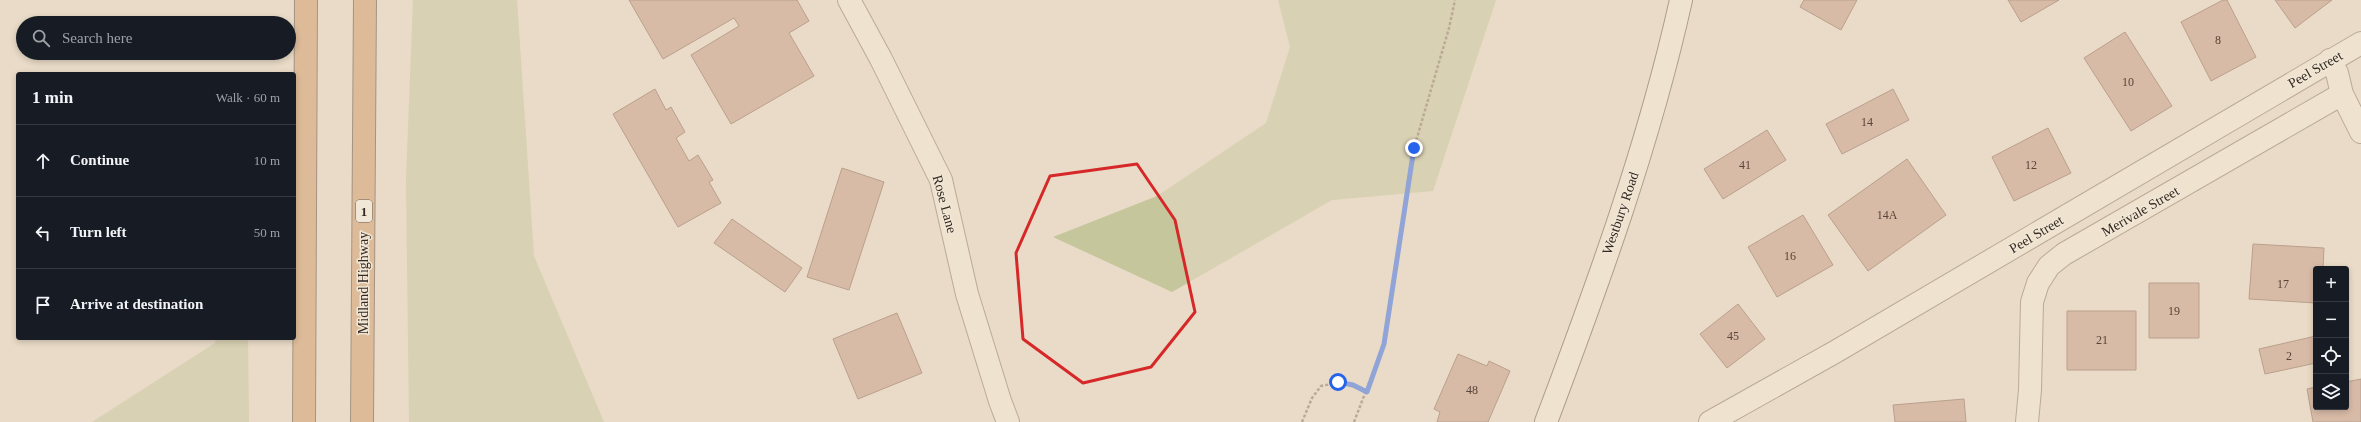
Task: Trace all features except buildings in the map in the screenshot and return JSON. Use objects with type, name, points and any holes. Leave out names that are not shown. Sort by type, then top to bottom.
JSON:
[{"type":"highway","points":[[304,422],[306,0]]},
{"type":"highway","name":"Midland Highway","points":[[362,422],[365,0]]},
{"type":"street","name":"Rose Lane","points":[[849,0],[881,58],[941,180],[967,294],[1000,401],[1008,422]]},
{"type":"street","name":"Westbury Road","points":[[1546,422],[1641,150],[1666,67],[1681,0]]},
{"type":"street","name":"Peel Street","points":[[1710,422],[1835,352],[2361,43]]},
{"type":"street","points":[[2330,60],[2337,73],[2342,94],[2361,132]]},
{"type":"street","name":"Merivale Street","points":[[2027,422],[2030,390],[2032,302],[2038,283],[2049,266],[2064,254],[2342,94]]},
{"type":"street","name":"Merivale Street","points":[[2030,390],[2042,422]]},
{"type":"path","points":[[1354,422],[1367,392],[1384,344],[1414,148],[1449,28],[1455,0]]},
{"type":"path","points":[[1302,422],[1312,398],[1321,386],[1338,382],[1353,385],[1367,392]]},
{"type":"highlighted area","points":[[1137,164],[1175,220],[1195,312],[1151,367],[1083,383],[1023,339],[1016,253],[1050,176]]},
{"type":"green space","points":[[413,0],[517,0],[534,256],[604,422],[409,422],[406,179]]},
{"type":"green space","points":[[1278,0],[1496,0],[1433,191],[1332,200],[1172,292],[1053,237],[1157,196],[1266,123],[1290,47]]},
{"type":"green space","points":[[216,340],[248,340],[249,422],[92,422],[215,343]]},
{"type":"route","points":[[1338,382],[1353,385],[1367,392],[1384,344],[1396,256],[1414,148]]}]
